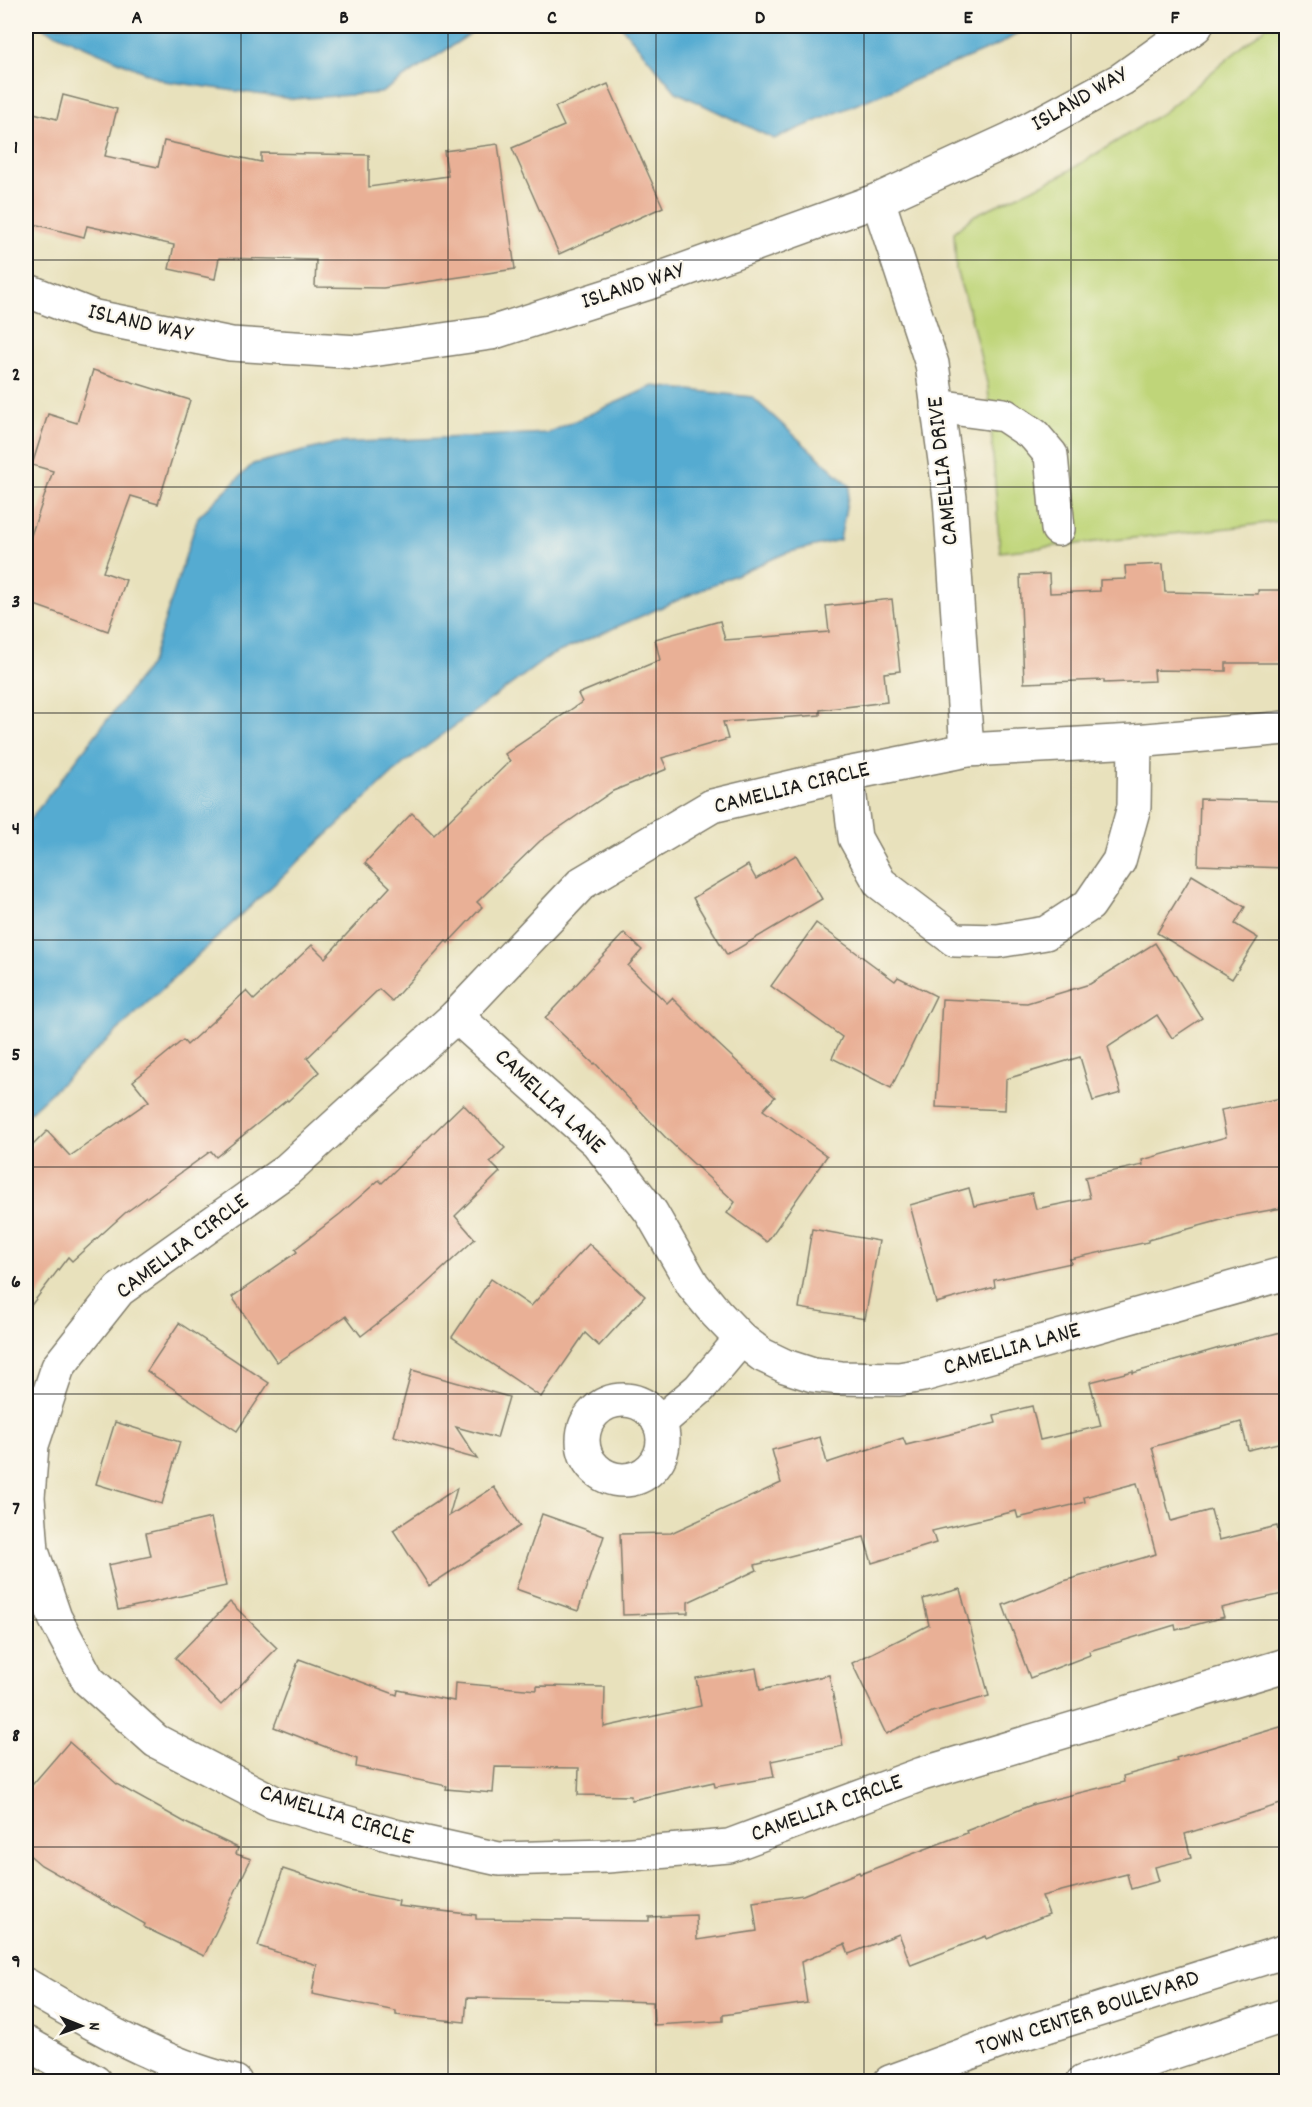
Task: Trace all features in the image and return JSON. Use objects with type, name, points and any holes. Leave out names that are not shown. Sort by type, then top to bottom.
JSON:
[{"type":"street","name":"ISLAND WAY","points":[[26,290],[94,317],[231,344],[358,352],[491,333],[648,284],[878,200],[1032,128],[1122,79],[1196,26]]},
{"type":"street","name":"CAMELLIA DRIVE","points":[[878,200],[932,364],[950,498],[967,750]]},
{"type":"street","points":[[937,406],[1004,416],[1035,435],[1051,455],[1058,529]]},
{"type":"street","name":"CAMELLIA CIRCLE","points":[[1287,728],[1135,741],[967,750],[847,774],[712,806],[582,883],[456,1016],[287,1170],[119,1290],[58,1367],[28,1457],[28,1544],[55,1618],[88,1680],[156,1741],[273,1802],[395,1836],[499,1858],[607,1856],[729,1846],[922,1774],[1287,1665]]},
{"type":"street","points":[[847,774],[855,838],[880,883],[955,940],[998,941],[1046,933],[1089,905],[1101,888],[1119,861],[1134,807],[1135,741]]},
{"type":"street","name":"CAMELLIA LANE","points":[[456,1016],[597,1142],[651,1212],[693,1285],[741,1339],[762,1355],[785,1366],[813,1375],[853,1379],[899,1379],[923,1375],[1287,1273]]},
{"type":"street","points":[[659,1423],[699,1389],[741,1339]]},
{"type":"street","name":"TOWN CENTER BOULEVARD","points":[[890,2082],[1018,2035],[1287,1951]]},
{"type":"street","points":[[26,1985],[103,2031],[201,2073],[235,2082]]},
{"type":"street","points":[[1083,2082],[1287,2015]]},
{"type":"street","points":[[26,2043],[95,2082]]},
{"type":"green space","points":[[1267,26],[1286,26],[1286,520],[1000,552],[988,387],[970,314],[956,270],[954,232],[975,215],[1062,175],[1164,112]]},
{"type":"water","points":[[38,26],[487,26],[473,32],[381,93],[292,99],[164,81]]},
{"type":"water","points":[[621,26],[1031,26],[1000,44],[774,139],[676,92]]},
{"type":"water","points":[[653,386],[752,397],[850,486],[840,540],[786,553],[550,656],[403,764],[26,1116],[26,822],[151,663],[198,517],[253,464],[336,443],[548,433]]},
{"type":"building","points":[[608,84],[663,207],[559,254],[512,148],[564,126],[555,107]]},
{"type":"building","points":[[63,95],[117,109],[105,156],[158,167],[164,141],[261,162],[261,153],[369,155],[369,187],[448,176],[444,151],[498,144],[515,269],[383,288],[315,287],[316,260],[219,258],[215,279],[169,269],[174,245],[87,226],[84,237],[26,222],[26,111],[57,119]]},
{"type":"building","points":[[93,370],[190,400],[158,504],[131,496],[103,572],[126,580],[108,631],[26,602],[26,550],[53,471],[32,465],[48,414],[77,423]]},
{"type":"building","points":[[1163,564],[1165,592],[1258,594],[1258,590],[1287,590],[1287,663],[1226,663],[1226,671],[1154,670],[1155,681],[1024,683],[1020,575],[1049,574],[1050,593],[1100,591],[1100,580],[1126,579],[1125,566]]},
{"type":"building","points":[[892,599],[900,671],[884,673],[887,702],[820,710],[820,715],[723,722],[728,739],[662,758],[667,769],[613,791],[540,841],[477,902],[482,907],[448,943],[446,941],[392,1001],[379,989],[307,1058],[319,1072],[288,1101],[216,1157],[211,1151],[125,1213],[72,1261],[68,1257],[26,1312],[26,1152],[47,1131],[70,1156],[149,1101],[133,1081],[183,1040],[187,1045],[246,991],[254,1000],[312,945],[325,958],[390,887],[365,863],[412,813],[434,835],[510,761],[505,754],[582,702],[578,694],[660,660],[655,639],[720,621],[725,640],[829,632],[826,606]]},
{"type":"building","points":[[1200,799],[1287,801],[1287,868],[1198,865]]},
{"type":"building","points":[[796,855],[822,899],[727,955],[693,898],[748,865],[756,879]]},
{"type":"building","points":[[1192,875],[1245,907],[1235,924],[1258,938],[1232,979],[1157,933]]},
{"type":"building","points":[[816,923],[895,981],[898,977],[936,996],[891,1088],[832,1058],[842,1037],[771,986]]},
{"type":"building","points":[[624,933],[642,950],[628,966],[667,1003],[672,998],[775,1097],[763,1110],[827,1156],[767,1242],[727,1213],[735,1202],[667,1139],[595,1063],[545,1018]]},
{"type":"building","points":[[1155,943],[1202,1018],[1172,1038],[1157,1015],[1108,1047],[1121,1093],[1093,1101],[1080,1057],[1006,1079],[1005,1110],[936,1107],[942,999],[1027,1003],[1090,984]]},
{"type":"building","points":[[1287,1097],[1287,1207],[1232,1217],[1148,1240],[1148,1242],[1070,1259],[1071,1263],[994,1280],[995,1287],[936,1303],[910,1205],[969,1188],[974,1206],[1032,1193],[1036,1209],[1090,1198],[1085,1177],[1143,1165],[1142,1160],[1226,1137],[1221,1110]]},
{"type":"building","points":[[463,1104],[505,1148],[490,1162],[500,1172],[455,1216],[475,1239],[413,1296],[361,1336],[346,1316],[277,1362],[232,1297],[297,1252],[295,1249],[379,1180],[382,1183]]},
{"type":"building","points":[[812,1229],[879,1241],[865,1319],[799,1308]]},
{"type":"building","points":[[589,1244],[645,1296],[599,1346],[585,1333],[541,1397],[452,1337],[491,1279],[531,1306]]},
{"type":"building","points":[[179,1323],[269,1383],[237,1431],[147,1371]]},
{"type":"building","points":[[1281,1332],[1287,1355],[1287,1441],[1248,1450],[1241,1422],[1152,1447],[1171,1521],[1211,1510],[1219,1540],[1277,1526],[1281,1543],[1287,1542],[1287,1593],[1221,1608],[1224,1617],[1176,1630],[1175,1625],[1089,1651],[1090,1655],[1030,1678],[1003,1605],[1064,1581],[1156,1554],[1137,1483],[1084,1497],[1085,1502],[1018,1518],[1016,1511],[932,1531],[936,1543],[872,1563],[864,1537],[755,1565],[757,1570],[688,1602],[688,1613],[623,1615],[620,1534],[671,1533],[781,1483],[772,1450],[820,1437],[827,1463],[903,1438],[906,1445],[996,1423],[994,1415],[1032,1406],[1040,1440],[1101,1426],[1090,1382],[1133,1371],[1133,1373]]},
{"type":"building","points":[[412,1370],[509,1397],[497,1438],[456,1427],[477,1459],[394,1436]]},
{"type":"building","points":[[115,1422],[180,1442],[162,1504],[96,1484]]},
{"type":"building","points":[[494,1487],[520,1526],[429,1586],[393,1530],[457,1488],[449,1516]]},
{"type":"building","points":[[542,1514],[604,1536],[578,1611],[516,1589]]},
{"type":"building","points":[[211,1518],[226,1586],[118,1610],[108,1565],[151,1556],[146,1533]]},
{"type":"building","points":[[960,1589],[989,1696],[932,1712],[886,1734],[852,1663],[929,1625],[923,1599]]},
{"type":"building","points":[[230,1602],[277,1648],[221,1705],[175,1658]]},
{"type":"building","points":[[299,1659],[397,1695],[398,1690],[454,1701],[455,1683],[537,1690],[537,1686],[605,1687],[604,1727],[701,1706],[696,1678],[756,1668],[760,1690],[829,1675],[843,1746],[771,1761],[774,1777],[715,1787],[714,1782],[632,1800],[631,1796],[578,1795],[579,1768],[495,1767],[493,1793],[446,1789],[447,1786],[356,1767],[357,1759],[274,1727]]},
{"type":"building","points":[[1287,1725],[1287,1802],[1185,1834],[1191,1858],[1155,1867],[1159,1881],[1131,1889],[1127,1874],[1042,1896],[1049,1914],[987,1939],[986,1936],[911,1965],[899,1934],[849,1954],[845,1944],[801,1962],[807,2003],[723,2015],[723,2021],[654,2025],[653,2002],[467,1998],[465,2022],[396,2015],[396,2011],[312,1994],[317,1965],[258,1946],[283,1869],[350,1891],[399,1901],[398,1906],[476,1915],[476,1919],[649,1921],[649,1917],[696,1915],[697,1940],[757,1931],[753,1902],[803,1895],[967,1833],[966,1831],[1034,1804],[1124,1782],[1123,1776]]},
{"type":"building","points":[[69,1742],[118,1785],[188,1824],[238,1848],[236,1854],[251,1859],[204,1956],[144,1927],[145,1924],[41,1865],[26,1852],[26,1792]]}]
